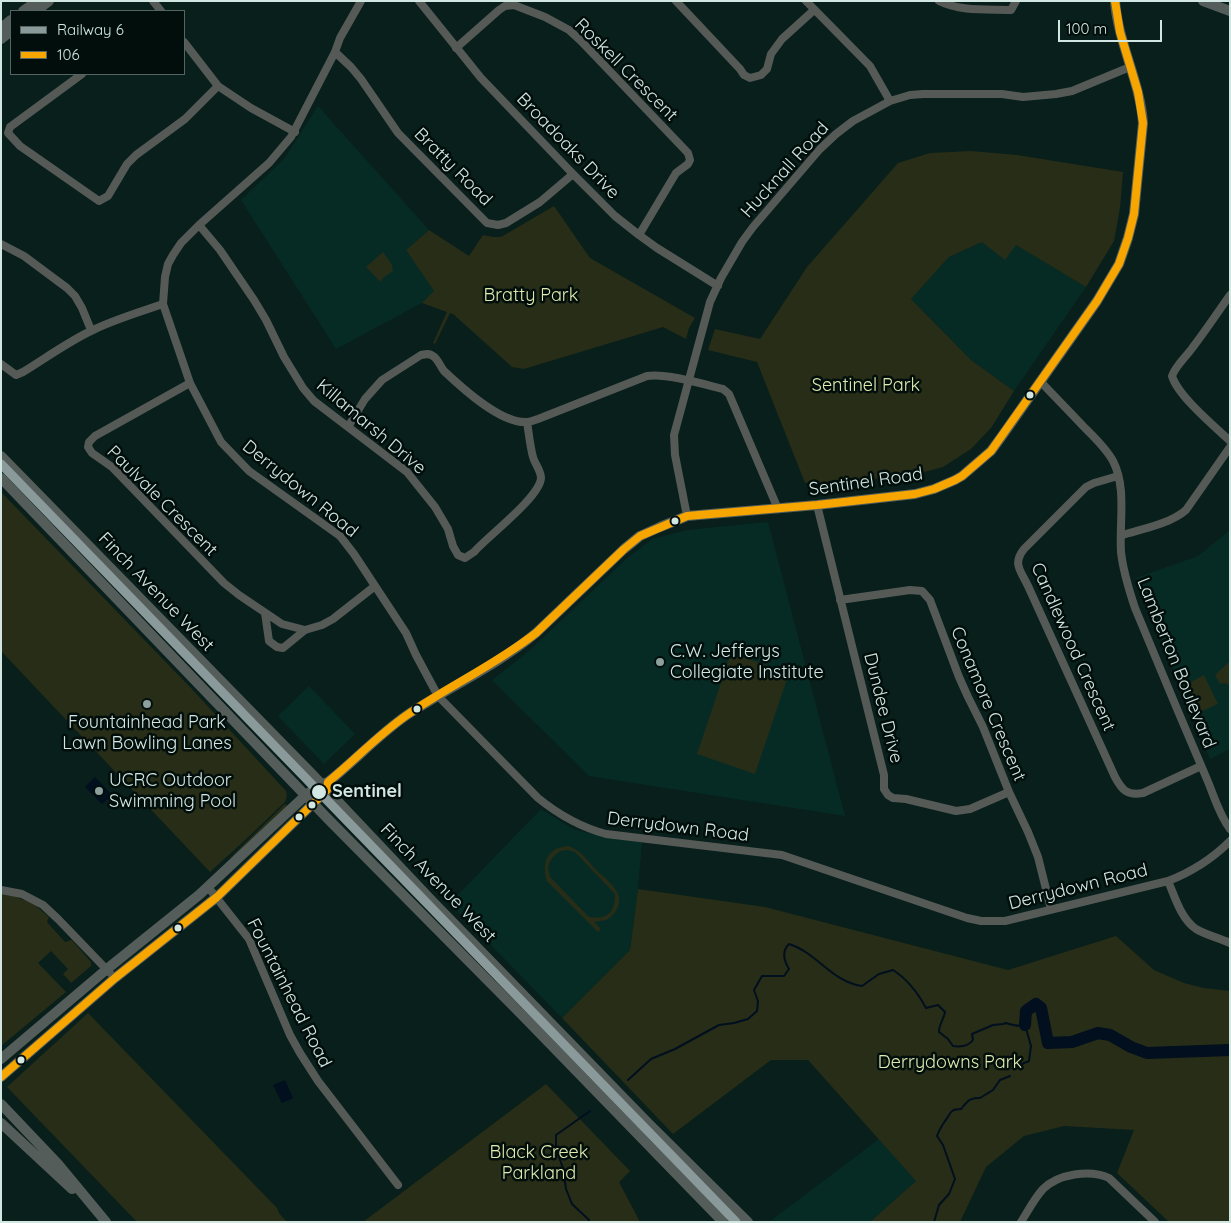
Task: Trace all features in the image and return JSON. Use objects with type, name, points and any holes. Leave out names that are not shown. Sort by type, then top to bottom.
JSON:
[{"type":"street","points":[[24,10],[37,1]]},
{"type":"street","points":[[37,10],[49,1]]},
{"type":"street","name":"Derrydown Road","points":[[361,1],[340,38],[335,52],[294,132],[269,163],[181,243],[168,264],[164,282],[163,304],[190,383],[221,442],[249,471],[340,536],[406,633],[438,696],[538,798],[572,822],[606,834],[782,856],[967,918],[982,921],[1005,921],[1168,881],[1188,872],[1212,857],[1230,841]]},
{"type":"street","name":"Broadoaks Drive","points":[[419,1],[481,78],[615,216],[638,235],[718,286]]},
{"type":"street","points":[[676,1],[744,75],[750,78],[761,75],[767,70],[771,54],[782,40],[814,10]]},
{"type":"street","points":[[806,1],[870,66],[890,101]]},
{"type":"street","points":[[939,1],[966,9],[1011,10],[1016,1]]},
{"type":"street","name":"Sentinel Road","points":[[1,1077],[115,978],[217,898],[314,804],[326,786],[388,729],[438,696],[507,655],[536,633],[640,536],[687,516],[778,509],[915,494],[934,489],[955,480],[991,451],[1098,301],[1116,271],[1128,238],[1135,203],[1143,123],[1140,103],[1118,19],[1116,1]]},
{"type":"street","points":[[1203,1],[1230,11]]},
{"type":"street","name":"Roskell Crescent","points":[[456,48],[499,10],[505,6],[514,5],[545,17],[569,30],[581,41],[688,153],[690,160],[688,164],[676,173],[638,235]]},
{"type":"street","points":[[185,43],[218,86],[251,108],[294,132]]},
{"type":"street","name":"Bratty Road","points":[[335,52],[352,67],[398,133],[487,223],[506,224],[540,202],[573,174]]},
{"type":"street","name":"Hucknall Road","points":[[687,516],[673,441],[707,310],[742,242],[820,149],[853,121],[890,101],[910,95],[1002,94],[1023,97],[1056,94],[1072,91],[1130,67]]},
{"type":"street","points":[[81,75],[10,127],[8,133],[20,146],[99,201],[108,196],[127,164],[136,155],[185,119],[218,86]]},
{"type":"street","name":"Killamarsh Drive","points":[[199,225],[220,250],[254,300],[302,388],[314,402],[407,472],[435,506],[448,529],[458,555],[465,558],[474,552],[529,501],[539,486],[541,481],[540,472],[533,454],[527,422]]},
{"type":"street","points":[[1,244],[24,256],[67,288],[75,296],[92,330]]},
{"type":"street","points":[[1230,295],[1184,360],[1178,364],[1172,376],[1182,394],[1230,441]]},
{"type":"street","points":[[1,364],[16,375],[92,330],[163,304]]},
{"type":"street","points":[[348,426],[365,400],[382,380],[422,355],[428,354],[436,358],[446,373],[493,411],[508,419],[527,422],[647,376],[654,375],[688,381],[723,389],[729,394],[778,509]]},
{"type":"street","name":"Lamberton Boulevard","points":[[1040,382],[1099,442],[1113,461],[1118,476],[1121,496],[1121,552],[1135,608],[1207,778],[1218,811],[1230,829]]},
{"type":"street","name":"Paulvale Crescent","points":[[190,383],[96,436],[89,442],[88,448],[112,467],[213,573],[239,595],[282,624],[305,630]]},
{"type":"street","points":[[1122,535],[1181,515],[1230,447]]},
{"type":"street","name":"Finch Avenue West","points":[[1,456],[326,786],[438,906],[648,1123],[748,1222]]},
{"type":"street","name":"Candlewood Crescent","points":[[1118,476],[1094,483],[1081,492],[1024,549],[1020,554],[1018,565],[1117,781],[1124,791],[1135,794],[1143,792],[1201,766]]},
{"type":"street","name":"Finch Avenue West","points":[[1,478],[314,804],[723,1222]]},
{"type":"street","name":"Dundee Drive","points":[[817,505],[884,776],[884,789],[888,795],[893,798],[906,799],[956,811],[970,809],[1009,792]]},
{"type":"street","points":[[265,613],[269,642],[283,648],[305,630],[322,625],[332,619],[375,586]]},
{"type":"street","name":"Conamore Crescent","points":[[840,600],[910,590],[922,591],[926,595],[959,677],[983,727],[1009,792],[1028,832],[1038,858],[1051,909]]},
{"type":"street","name":"Sentinel Road","points":[[1,1059],[208,887],[306,795],[326,786]]},
{"type":"street","points":[[1168,881],[1184,917],[1190,923],[1198,930],[1230,943]]},
{"type":"street","name":"Fountainhead Road","points":[[208,887],[249,939],[290,1035],[300,1053],[318,1081],[398,1185]]},
{"type":"street","points":[[1,890],[22,894],[43,905],[58,918],[115,978]]},
{"type":"street","points":[[1,1104],[58,1164],[105,1221]]},
{"type":"street","points":[[1,1122],[105,1221]]},
{"type":"street","points":[[1022,1222],[1044,1188],[1057,1180],[1090,1173],[1101,1174],[1108,1178],[1151,1221]]},
{"type":"shaded area","points":[[318,106],[429,230],[406,250],[437,295],[336,349],[241,200],[284,159]]},
{"type":"shaded area","points":[[982,242],[1016,245],[1086,287],[1014,391],[971,360],[911,299],[949,257]]},
{"type":"shaded area","name":"C.W. Jefferys Collegiate Institute","points":[[768,522],[845,816],[589,776],[492,680],[530,650],[625,560],[652,539],[687,530]]},
{"type":"shaded area","points":[[1230,530],[1230,749],[1210,759],[1136,578],[1198,556]]},
{"type":"shaded area","points":[[309,686],[355,734],[324,764],[278,716]]},
{"type":"shaded area","points":[[541,809],[573,829],[608,838],[642,842],[630,950],[562,1018],[450,903]]},
{"type":"shaded area","points":[[879,1139],[916,1181],[870,1222],[769,1222]]},
{"type":"green space","name":"Sentinel Park","points":[[971,151],[1017,155],[1123,172],[1120,208],[1114,241],[1086,287],[1016,245],[1005,260],[982,242],[949,257],[911,299],[971,360],[1014,391],[991,428],[971,449],[943,467],[906,477],[805,483],[757,362],[708,350],[715,329],[760,339],[807,267],[898,163],[930,153]]},
{"type":"green space","name":"Bratty Park","points":[[554,206],[590,258],[695,318],[689,328],[686,339],[663,327],[524,369],[512,367],[450,313],[435,344],[433,343],[447,312],[422,303],[434,291],[406,250],[429,230],[469,256],[483,235],[501,237]]},
{"type":"green space","points":[[383,252],[392,265],[393,271],[383,278],[381,282],[366,267]]},
{"type":"green space","points":[[1,492],[191,688],[286,791],[285,802],[210,872],[1,651]]},
{"type":"green space","points":[[731,653],[789,673],[755,774],[697,754]]},
{"type":"green space","points":[[1230,661],[1230,685],[1220,684],[1215,675]]},
{"type":"green space","points":[[1204,675],[1218,704],[1200,712],[1187,684]]},
{"type":"green space","points":[[285,804],[288,806],[233,859],[230,858]]},
{"type":"green space","points":[[568,846],[584,856],[618,894],[617,909],[612,916],[606,920],[594,922],[601,929],[598,932],[547,881],[545,868],[549,855],[560,847]],"holes":[[[568,850],[575,852],[615,894],[615,901],[609,914],[595,918],[589,917],[550,877],[548,869],[553,857],[560,851]]]},
{"type":"green space","name":"Derrydowns Park","points":[[638,889],[765,907],[1008,970],[1116,936],[1154,970],[1184,983],[1230,991],[1230,1222],[1169,1222],[1117,1173],[1134,1130],[1064,1126],[1024,1136],[986,1167],[960,1222],[870,1222],[916,1181],[808,1060],[771,1060],[673,1134],[562,1018],[630,950]]},
{"type":"green space","points":[[1,893],[24,900],[25,898],[36,904],[49,917],[47,922],[65,942],[72,940],[91,962],[91,966],[71,983],[63,974],[68,969],[51,951],[38,963],[66,992],[1,1046]]},
{"type":"green space","points":[[88,1013],[277,1208],[287,1222],[137,1222],[7,1087]]},
{"type":"green space","name":"Black Creek Parkland","points":[[546,1084],[630,1171],[619,1182],[640,1222],[363,1222]]},
{"type":"water","name":"UCRC Outdoor Swimming Pool","points":[[95,777],[112,795],[102,804],[85,787]]},
{"type":"water","points":[[285,1080],[293,1098],[282,1103],[273,1085]]},
{"type":"waterway","points":[[628,1080],[651,1059],[675,1049],[719,1025],[748,1019],[757,1011],[758,1001],[754,990],[762,976],[784,976],[789,969],[784,956],[786,947],[789,944],[808,953],[842,979],[862,986],[879,974],[893,970],[912,987],[926,1008],[938,1005],[945,1012],[939,1032],[953,1046],[969,1044],[973,1040],[972,1034],[993,1025],[1006,1023],[1018,1026],[1025,1025],[1031,1046],[1029,1061],[1022,1064],[1017,1063],[1015,1067]]},
{"type":"waterway","points":[[1025,1025],[1026,1011],[1036,1004],[1041,1008],[1048,1043],[1072,1042],[1098,1033],[1110,1035],[1131,1047],[1147,1053],[1230,1050]]},
{"type":"waterway","points":[[934,1222],[939,1205],[949,1194],[955,1179],[943,1145],[937,1136],[939,1130],[952,1111],[961,1109],[971,1099],[980,1098],[993,1090],[1000,1080],[1010,1076]]},
{"type":"waterway","points":[[589,1222],[572,1204],[566,1189],[563,1168],[556,1149],[556,1135],[590,1111]]},
{"type":"rail line","name":"6","points":[[1,464],[736,1222]]},
{"type":"transit line","name":"106","points":[[1,1077],[115,978],[217,897],[327,790],[328,782],[386,731],[423,704],[520,645],[536,633],[640,536],[687,516],[817,505],[915,494],[934,489],[955,480],[991,451],[1097,301],[1119,264],[1128,238],[1134,214],[1143,123],[1138,92],[1120,32],[1115,1]]},
{"type":"place","name":"C.W. Jefferys Collegiate Institute","points":[[660,662]]},
{"type":"place","name":"Fountainhead Park Lawn Bowling Lanes","points":[[147,704]]},
{"type":"place","name":"UCRC Outdoor Swimming Pool","points":[[99,791]]},
{"type":"place","name":"Sentinel","points":[[319,792]]}]
